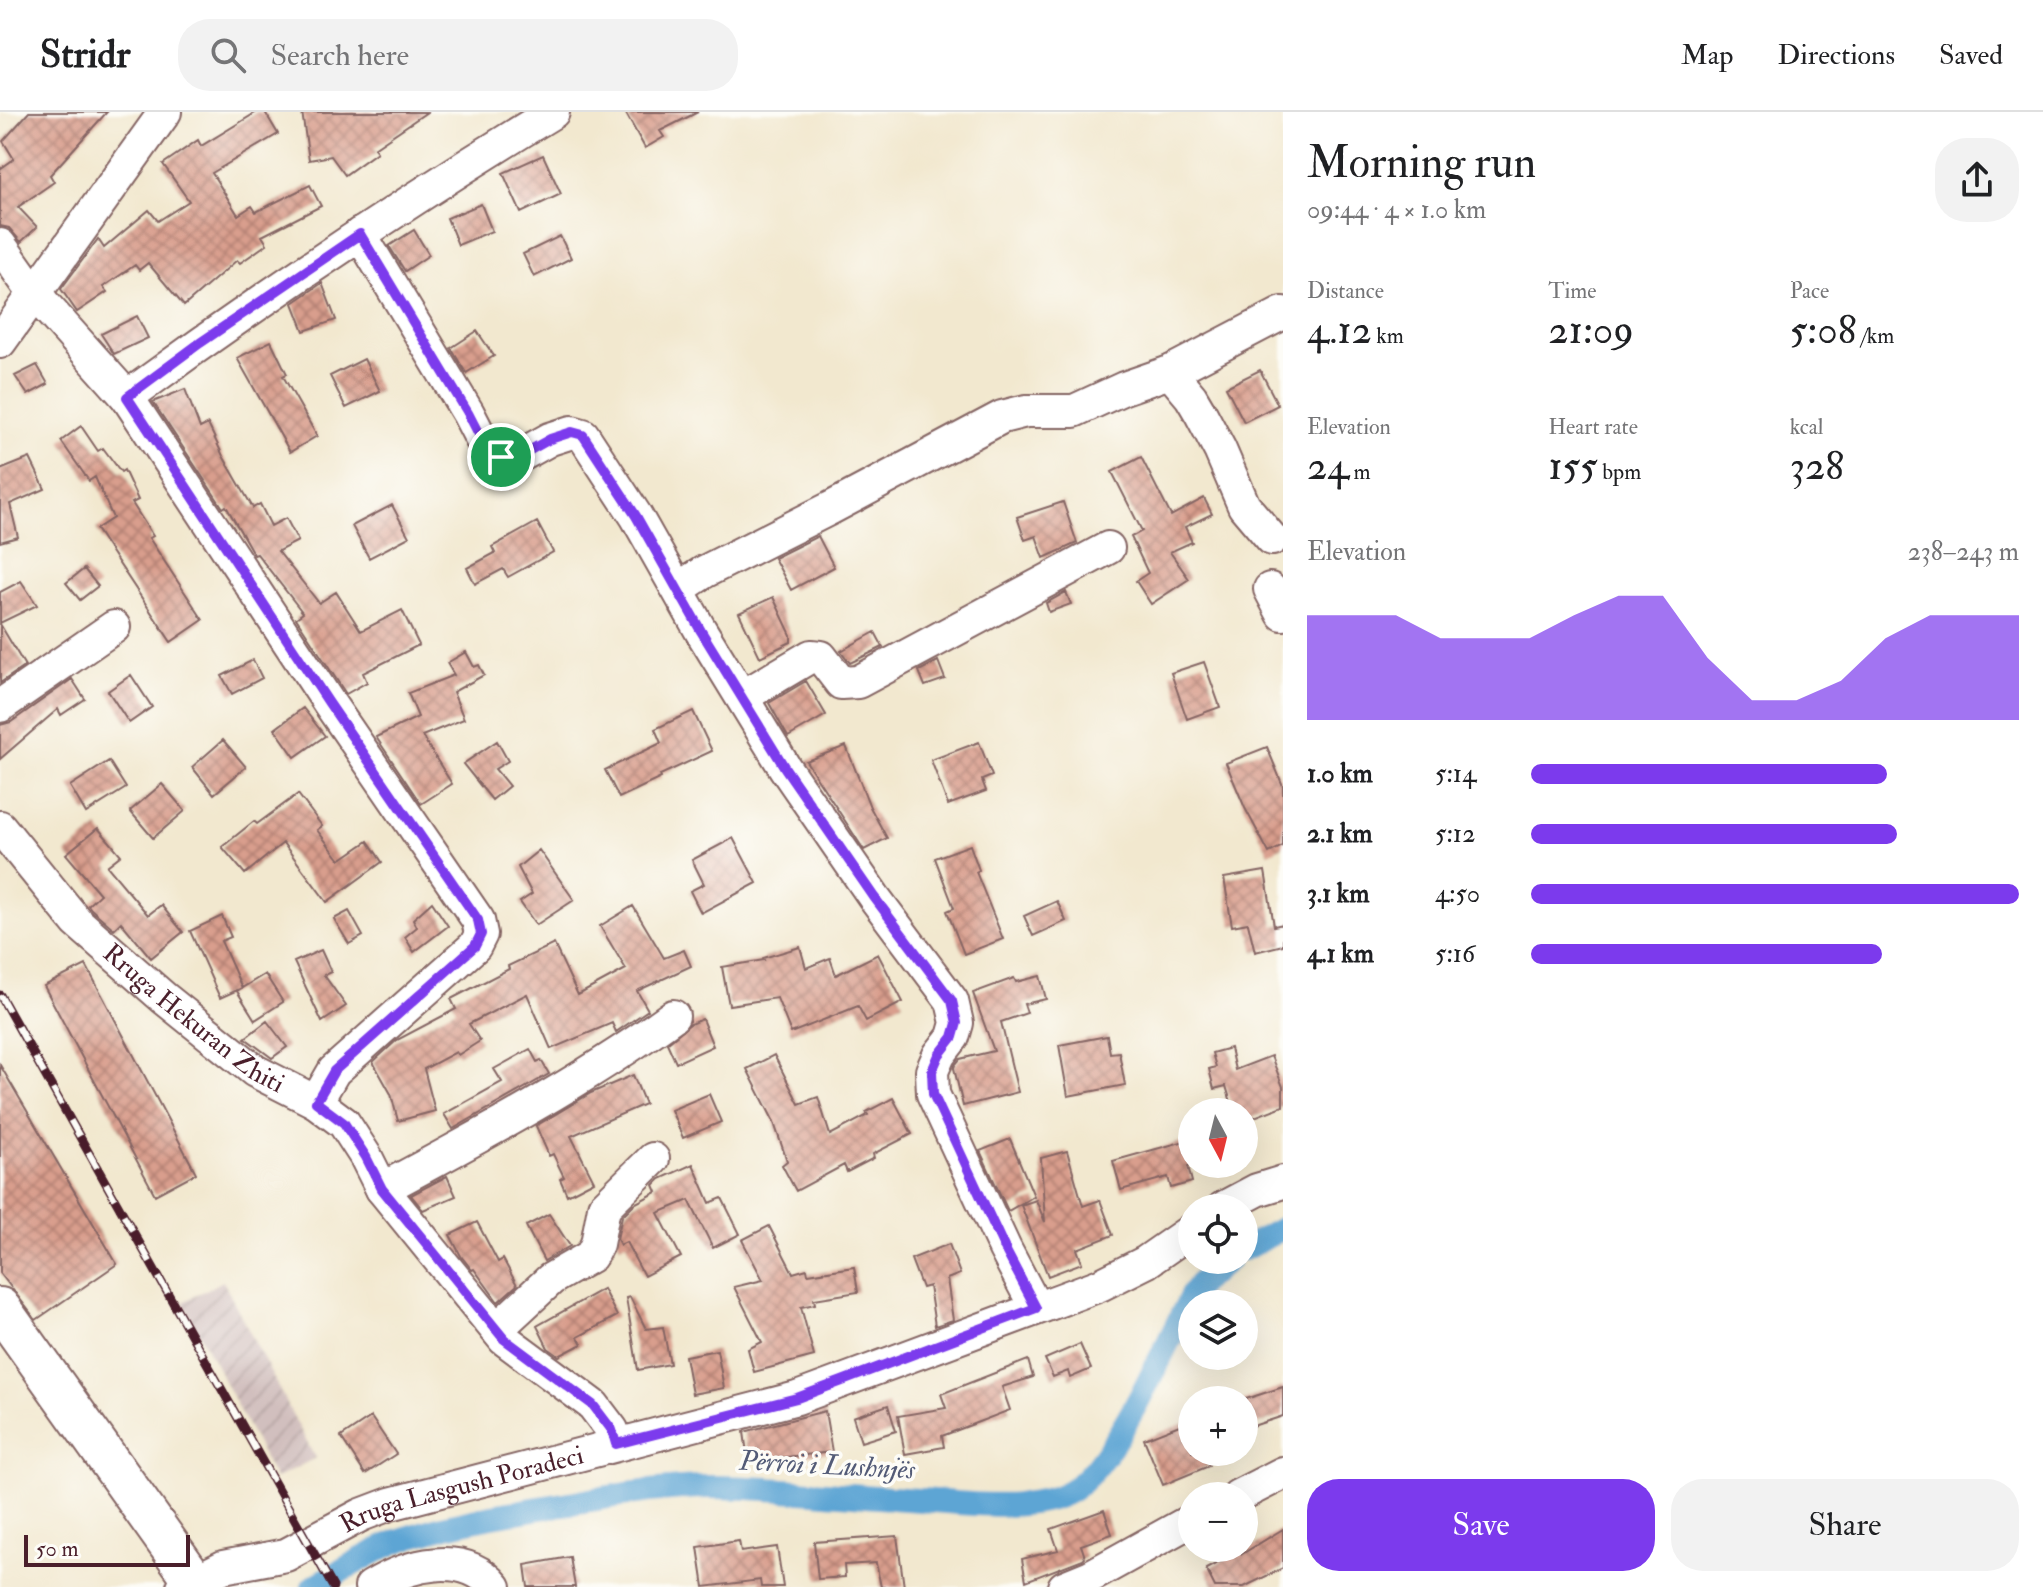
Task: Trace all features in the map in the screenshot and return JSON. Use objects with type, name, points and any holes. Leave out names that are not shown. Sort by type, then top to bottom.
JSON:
[{"type":"main road","points":[[0,1308],[192,1585]]},
{"type":"street","points":[[0,342],[165,112]]},
{"type":"street","points":[[127,397],[200,343],[360,234],[553,112]]},
{"type":"street","points":[[360,234],[487,450],[501,457],[516,458],[550,439],[572,432],[583,435],[636,516],[785,768],[952,1001],[957,1023],[953,1037],[939,1055],[932,1071],[933,1094],[1036,1308]]},
{"type":"street","points":[[0,245],[34,293],[127,397],[329,703],[478,920],[481,934],[475,946],[334,1071],[316,1102]]},
{"type":"street","points":[[678,589],[704,572],[1002,417],[1026,411],[1074,411],[1124,388],[1170,372],[1283,313]]},
{"type":"street","points":[[1170,372],[1201,414],[1244,506],[1272,539]]},
{"type":"street","points":[[742,697],[811,656],[821,657],[841,683],[858,682],[1108,548]]},
{"type":"street","points":[[0,706],[114,627]]},
{"type":"street","name":"Rruga Hekuran Zhiti","points":[[0,827],[77,922],[164,998],[255,1071],[316,1102],[344,1123],[382,1189],[504,1339],[593,1405],[612,1430],[616,1444]]},
{"type":"street","points":[[382,1189],[626,1050],[673,1016]]},
{"type":"street","points":[[497,1329],[551,1279],[591,1256],[597,1244],[604,1207],[653,1159]]},
{"type":"street","points":[[1249,1194],[1283,1182]]},
{"type":"street","name":"Rruga Lasgush Poradeci","points":[[192,1585],[223,1567],[275,1559],[361,1515],[390,1504],[797,1398],[1124,1274],[1178,1239]]},
{"type":"street","points":[[1258,1486],[1283,1473]]},
{"type":"street","points":[[1085,1583],[1178,1528]]},
{"type":"street","points":[[371,1587],[410,1569],[446,1564],[476,1571],[495,1587]]},
{"type":"shaded area","points":[[223,1281],[315,1458],[275,1479],[183,1302]]},
{"type":"building","points":[[29,112],[107,112],[50,175],[54,182],[18,207],[37,227],[21,242],[9,228],[0,226],[0,169],[14,159],[3,141]]},
{"type":"building","points":[[257,112],[265,112],[278,134],[212,173],[238,215],[252,206],[256,212],[310,185],[321,206],[262,236],[267,244],[240,263],[237,260],[184,306],[148,263],[139,270],[135,265],[103,287],[107,292],[77,312],[61,289],[98,239],[104,248],[149,210],[158,221],[189,201],[163,164],[198,140],[201,146]]},
{"type":"building","points":[[302,112],[427,112],[374,148],[377,152],[345,175],[331,156],[309,160]]},
{"type":"building","points":[[625,112],[698,112],[660,131],[664,137],[645,148]]},
{"type":"building","points":[[543,155],[561,194],[521,213],[503,173]]},
{"type":"building","points":[[481,204],[492,231],[458,245],[447,218]]},
{"type":"building","points":[[414,230],[429,255],[405,271],[389,246]]},
{"type":"building","points":[[560,236],[571,258],[534,277],[523,254]]},
{"type":"building","points":[[322,283],[336,320],[304,331],[293,303]]},
{"type":"building","points":[[137,316],[148,338],[114,354],[101,334]]},
{"type":"building","points":[[477,331],[494,356],[466,373],[451,348]]},
{"type":"building","points":[[271,341],[287,374],[283,376],[317,436],[290,452],[237,358]]},
{"type":"building","points":[[364,359],[380,391],[346,408],[330,376]]},
{"type":"building","points":[[37,365],[48,384],[28,395],[15,376]]},
{"type":"building","points":[[1260,370],[1278,405],[1244,422],[1226,387]]},
{"type":"building","points":[[185,389],[200,428],[208,424],[253,508],[260,504],[271,526],[286,518],[298,541],[278,551],[319,603],[336,592],[361,631],[402,610],[419,645],[363,673],[367,682],[346,694],[296,618],[303,613],[257,554],[254,555],[226,506],[223,508],[153,402]]},
{"type":"building","points":[[81,426],[98,451],[103,448],[121,472],[124,470],[138,500],[132,503],[153,536],[149,538],[203,620],[171,642],[96,529],[113,518],[95,477],[89,481],[61,441]]},
{"type":"building","points":[[1141,457],[1171,516],[1204,498],[1212,514],[1185,527],[1192,542],[1170,552],[1189,579],[1151,604],[1136,581],[1148,573],[1131,537],[1142,531],[1112,472]]},
{"type":"building","points":[[30,458],[45,489],[10,504],[18,537],[0,542],[0,470]]},
{"type":"building","points":[[1063,502],[1077,543],[1044,558],[1036,536],[1025,540],[1017,517]]},
{"type":"building","points":[[392,505],[409,537],[369,558],[352,526]]},
{"type":"building","points":[[537,522],[553,552],[508,577],[503,569],[475,584],[467,568],[495,553],[492,547]]},
{"type":"building","points":[[818,536],[834,567],[791,590],[774,558]]},
{"type":"building","points":[[84,569],[98,586],[80,600],[66,583]]},
{"type":"building","points":[[21,581],[37,605],[0,623],[0,592]]},
{"type":"building","points":[[1066,592],[1071,604],[1049,612],[1046,603]]},
{"type":"building","points":[[773,597],[791,635],[791,642],[760,657],[739,613]]},
{"type":"building","points":[[0,624],[25,666],[0,683]]},
{"type":"building","points":[[875,632],[883,647],[850,663],[841,651]]},
{"type":"building","points":[[466,652],[474,667],[479,665],[484,675],[453,692],[464,719],[422,736],[452,784],[421,804],[376,737],[418,717],[408,693],[454,675],[447,663]]},
{"type":"building","points":[[253,660],[262,678],[232,694],[222,676]]},
{"type":"building","points":[[938,661],[945,679],[925,686],[919,671]]},
{"type":"building","points":[[1204,662],[1220,707],[1187,719],[1171,673]]},
{"type":"building","points":[[131,675],[152,707],[129,723],[108,691]]},
{"type":"building","points":[[72,679],[85,699],[61,715],[58,709],[0,759],[0,725],[11,722]]},
{"type":"building","points":[[806,681],[826,715],[788,737],[769,703]]},
{"type":"building","points":[[303,708],[325,736],[295,757],[275,729]]},
{"type":"building","points":[[693,711],[712,751],[619,798],[605,770],[661,743],[655,729]]},
{"type":"building","points":[[223,740],[246,767],[214,794],[192,767]]},
{"type":"building","points":[[497,741],[508,761],[495,769],[509,786],[492,800],[463,764]]},
{"type":"building","points":[[979,742],[992,776],[982,780],[986,791],[948,805],[931,760]]},
{"type":"building","points":[[846,746],[870,807],[887,838],[864,850],[806,761]]},
{"type":"building","points":[[1267,747],[1283,786],[1283,846],[1269,853],[1226,763]]},
{"type":"building","points":[[109,761],[126,788],[86,813],[70,786]]},
{"type":"building","points":[[162,784],[185,811],[153,838],[130,811]]},
{"type":"building","points":[[298,794],[322,826],[317,830],[340,860],[368,841],[382,862],[327,902],[283,843],[245,874],[222,847],[254,821],[257,824]]},
{"type":"building","points":[[98,828],[121,855],[107,866],[148,915],[161,905],[183,932],[151,958],[121,922],[114,929],[91,909],[88,905],[100,894],[66,854]]},
{"type":"building","points":[[733,838],[757,883],[701,913],[690,891],[704,884],[692,860]]},
{"type":"building","points":[[970,845],[979,870],[976,872],[1003,939],[964,954],[947,911],[954,908],[935,858]]},
{"type":"building","points":[[539,850],[574,900],[536,925],[520,902],[532,894],[518,867]]},
{"type":"building","points":[[1265,871],[1274,926],[1283,924],[1283,945],[1255,952],[1248,923],[1232,926],[1224,878]]},
{"type":"building","points":[[1057,901],[1066,921],[1033,936],[1024,916]]},
{"type":"building","points":[[432,902],[448,926],[414,952],[405,937],[417,927],[413,919]]},
{"type":"building","points":[[633,906],[664,958],[684,950],[691,966],[637,991],[648,1010],[616,1032],[612,1023],[551,1049],[527,994],[469,1024],[480,1041],[458,1055],[456,1052],[424,1069],[435,1111],[398,1121],[391,1094],[373,1062],[397,1040],[456,1009],[451,999],[554,944],[578,995],[626,969],[600,926]]},
{"type":"building","points":[[349,911],[363,936],[349,944],[334,919]]},
{"type":"building","points":[[222,916],[231,937],[221,941],[242,988],[220,998],[190,931]]},
{"type":"building","points":[[800,947],[806,968],[830,958],[836,975],[878,954],[903,1002],[866,1021],[858,1006],[791,1033],[777,998],[729,1005],[722,967],[764,960]]},
{"type":"building","points":[[321,950],[331,972],[324,975],[346,1006],[322,1022],[294,962]]},
{"type":"building","points":[[86,965],[196,1173],[155,1195],[44,986]]},
{"type":"building","points":[[265,974],[283,1002],[255,1020],[237,991]]},
{"type":"building","points":[[1040,976],[1046,999],[1024,1004],[1027,1013],[1001,1022],[1018,1092],[963,1106],[955,1065],[960,1059],[994,1051],[973,993],[1014,978],[1016,982]]},
{"type":"building","points":[[702,1019],[713,1046],[676,1063],[667,1043],[690,1024]]},
{"type":"building","points":[[267,1021],[287,1047],[272,1058],[245,1038]]},
{"type":"building","points":[[1107,1036],[1110,1053],[1119,1052],[1125,1085],[1068,1096],[1059,1045]]},
{"type":"building","points":[[1230,1048],[1235,1070],[1271,1056],[1283,1087],[1283,1106],[1258,1116],[1258,1098],[1230,1098],[1226,1086],[1214,1089],[1209,1069],[1216,1067],[1212,1053]]},
{"type":"building","points":[[530,1049],[549,1074],[453,1129],[444,1114],[502,1082],[494,1069]]},
{"type":"building","points":[[774,1055],[799,1104],[818,1097],[830,1135],[893,1098],[912,1134],[873,1154],[874,1158],[847,1172],[844,1165],[796,1191],[782,1165],[787,1161],[773,1120],[747,1069]]},
{"type":"building","points":[[0,1065],[117,1264],[36,1320],[0,1273]]},
{"type":"building","points":[[633,1075],[645,1104],[571,1136],[594,1181],[567,1195],[560,1179],[564,1177],[553,1154],[549,1156],[536,1126],[591,1093]]},
{"type":"building","points":[[709,1094],[721,1122],[683,1138],[671,1110]]},
{"type":"building","points":[[1010,1139],[1034,1196],[1008,1211],[980,1151]]},
{"type":"building","points":[[1178,1143],[1178,1178],[1191,1178],[1192,1182],[1171,1188],[1168,1177],[1121,1190],[1113,1161]]},
{"type":"building","points":[[1067,1151],[1083,1206],[1100,1200],[1113,1235],[1077,1249],[1082,1263],[1048,1276],[1021,1205],[1036,1200],[1045,1222],[1041,1158]]},
{"type":"building","points":[[693,1164],[710,1203],[722,1198],[740,1234],[713,1248],[689,1200],[658,1213],[681,1257],[644,1276],[626,1242],[620,1245],[617,1239],[622,1216],[634,1204],[657,1192],[654,1185],[660,1179]]},
{"type":"building","points":[[447,1176],[456,1196],[423,1210],[411,1195]]},
{"type":"building","points":[[549,1214],[570,1246],[544,1261],[526,1226]]},
{"type":"building","points":[[477,1222],[498,1262],[503,1259],[517,1285],[498,1302],[461,1256],[450,1235]]},
{"type":"building","points":[[769,1226],[793,1273],[807,1269],[808,1274],[854,1267],[858,1292],[814,1299],[815,1304],[801,1307],[814,1356],[754,1372],[748,1349],[762,1342],[734,1287],[763,1280],[742,1240]]},
{"type":"building","points":[[949,1244],[960,1274],[947,1279],[953,1320],[935,1326],[929,1286],[922,1288],[911,1259]]},
{"type":"building","points":[[603,1289],[617,1316],[578,1337],[582,1344],[559,1356],[548,1348],[537,1326]]},
{"type":"building","points":[[630,1297],[646,1329],[663,1327],[670,1364],[638,1370],[626,1298]]},
{"type":"building","points":[[1080,1344],[1091,1369],[1070,1378],[1068,1371],[1053,1377],[1045,1359]]},
{"type":"building","points":[[717,1350],[724,1388],[692,1394],[685,1356]]},
{"type":"building","points":[[1028,1360],[1033,1377],[1002,1387],[1010,1410],[942,1436],[944,1447],[905,1454],[898,1416],[946,1408],[941,1394]]},
{"type":"building","points":[[1283,1387],[1283,1416],[1258,1424],[1258,1395]]},
{"type":"building","points":[[888,1405],[896,1431],[861,1442],[853,1417]]},
{"type":"building","points":[[825,1411],[832,1452],[748,1461],[744,1432]]},
{"type":"building","points":[[371,1417],[396,1454],[365,1474],[341,1437]]},
{"type":"building","points":[[1178,1426],[1178,1466],[1209,1466],[1163,1485],[1144,1439]]},
{"type":"building","points":[[1104,1510],[1112,1534],[1081,1545],[1083,1559],[1026,1581],[1022,1559],[1058,1550],[1051,1529]]},
{"type":"building","points":[[1283,1529],[1283,1568],[1244,1587],[1215,1587],[1206,1569],[1219,1562],[1258,1562],[1258,1544]]},
{"type":"building","points":[[897,1536],[904,1587],[881,1587],[876,1563],[844,1565],[845,1577],[818,1579],[814,1542]]},
{"type":"building","points":[[739,1541],[741,1552],[777,1547],[783,1587],[761,1587],[760,1580],[704,1587],[698,1547]]},
{"type":"building","points":[[570,1557],[575,1587],[528,1587],[525,1565]]},
{"type":"waterway","name":"Përroi i Lushnjës","points":[[1258,1241],[1283,1228]]},
{"type":"waterway","name":"Përroi i Lushnjës","points":[[313,1587],[387,1546],[439,1528],[501,1514],[654,1491],[691,1487],[762,1488],[997,1505],[1054,1498],[1070,1491],[1087,1477],[1104,1456],[1138,1402],[1191,1296],[1211,1274]]},
{"type":"railway","points":[[0,995],[333,1587]]},
{"type":"route","points":[[360,234],[487,450],[501,457],[516,458],[550,439],[572,432],[583,435],[636,516],[701,631],[785,768],[874,897],[952,1001],[957,1023],[953,1037],[939,1055],[932,1071],[933,1094],[1036,1308],[797,1398],[616,1444],[608,1423],[593,1405],[504,1339],[382,1189],[344,1123],[316,1102],[334,1071],[475,946],[481,934],[478,920],[329,703],[127,397],[200,343],[360,234]]}]
